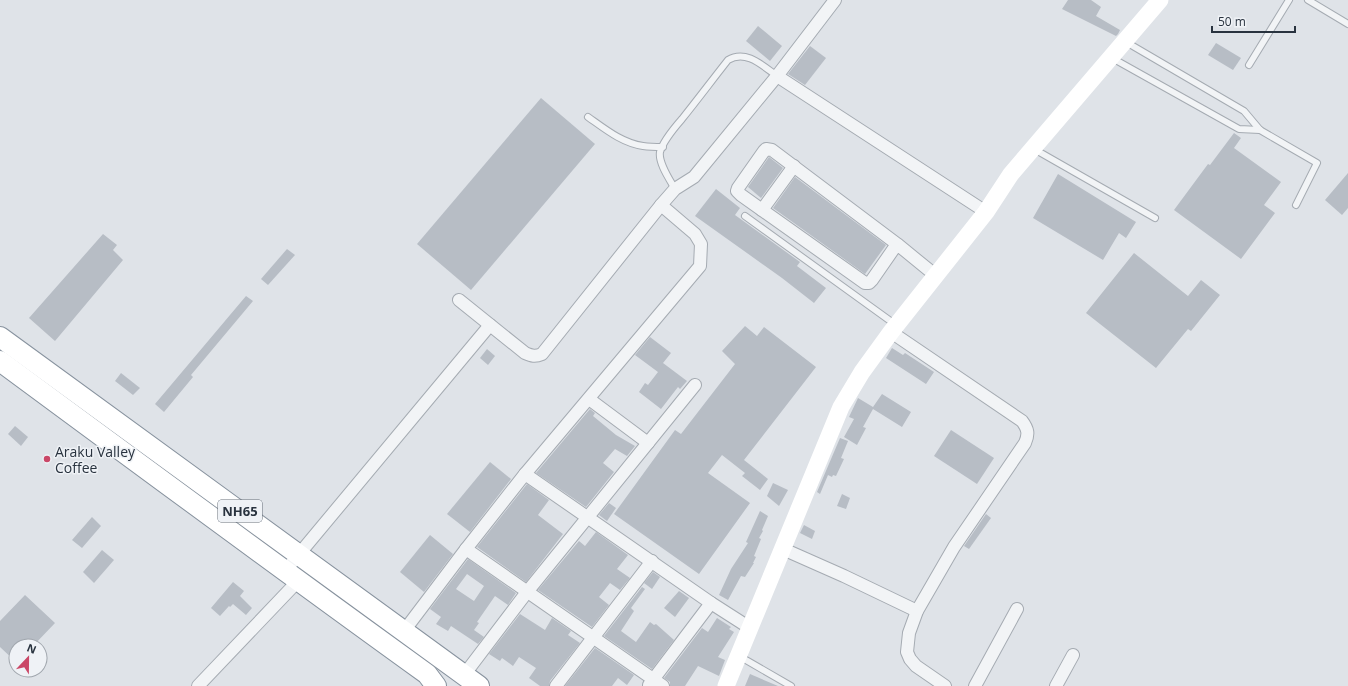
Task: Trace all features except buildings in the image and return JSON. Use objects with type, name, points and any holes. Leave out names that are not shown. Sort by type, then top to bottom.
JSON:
[{"type":"highway","name":"NH65","points":[[0,337],[472,681]]},
{"type":"highway","name":"NH65","points":[[0,361],[291,576],[427,674],[436,686]]},
{"type":"main road","points":[[726,686],[841,407],[862,372],[935,275],[986,212],[1011,174],[1160,0]]},
{"type":"street","points":[[459,300],[525,353],[531,356],[542,354],[661,205],[675,190],[694,177],[777,76],[835,0]]},
{"type":"street","points":[[777,76],[986,212]]},
{"type":"street","points":[[897,244],[872,280],[869,283],[865,283],[737,191],[764,151],[769,149],[772,150],[897,244],[935,275]]},
{"type":"street","points":[[762,210],[794,166]]},
{"type":"street","points":[[404,631],[466,549],[526,474],[700,266],[701,244],[695,234],[661,205]]},
{"type":"street","points":[[198,686],[291,576],[299,555],[490,325]]},
{"type":"street","points":[[894,328],[1022,421],[1028,432],[1028,437],[1025,443],[954,547],[917,611],[909,633],[907,652],[910,659],[916,666],[945,686]]},
{"type":"street","points":[[472,681],[527,592],[695,385]]},
{"type":"street","points":[[589,399],[648,443]]},
{"type":"street","points":[[526,474],[750,628]]},
{"type":"street","points":[[466,549],[593,638],[655,684],[711,602]]},
{"type":"street","points":[[783,549],[917,611]]},
{"type":"street","points":[[556,686],[652,561]]},
{"type":"street","points":[[975,686],[1017,609]]},
{"type":"street","points":[[1056,686],[1073,655]]},
{"type":"lane","points":[[1248,65],[1289,0]]},
{"type":"lane","points":[[1308,0],[1348,24]]},
{"type":"lane","points":[[1125,41],[1244,111],[1260,130],[1317,163],[1296,204]]},
{"type":"lane","points":[[675,190],[663,168],[660,158],[662,146],[728,60],[733,57],[747,57],[755,60],[777,76]]},
{"type":"lane","points":[[1111,57],[1239,129],[1260,130]]},
{"type":"lane","points":[[588,117],[618,138],[630,143],[644,146],[662,146]]},
{"type":"lane","points":[[1033,148],[1155,218]]},
{"type":"lane","points":[[745,216],[894,328]]},
{"type":"lane","points":[[738,656],[791,686]]},
{"type":"place","name":"Araku Valley Coffee","points":[[47,459]]}]
